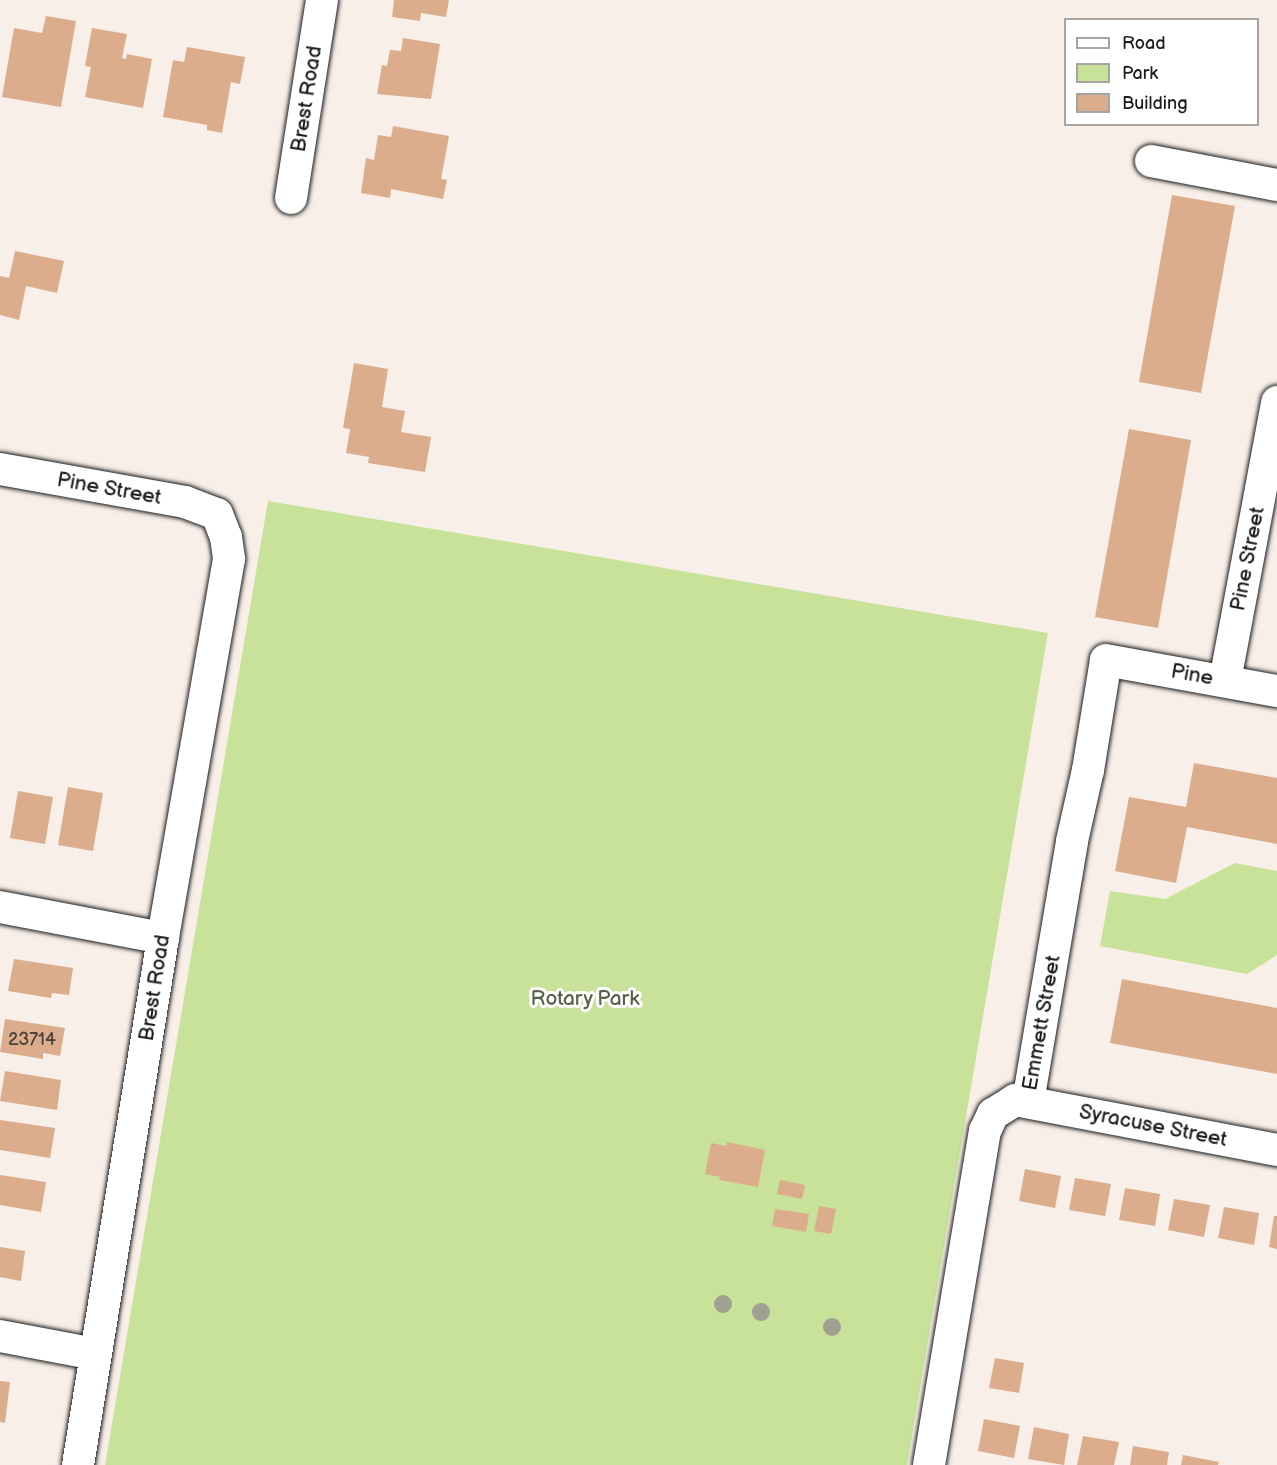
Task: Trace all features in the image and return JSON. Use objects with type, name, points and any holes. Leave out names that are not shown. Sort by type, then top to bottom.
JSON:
[{"type":"street","name":"Brest Road","points":[[291,198],[313,2]]},
{"type":"street","points":[[1151,161],[1277,185]]},
{"type":"street","name":"Pine Street","points":[[1225,681],[1277,402]]},
{"type":"street","name":"Pine Street","points":[[0,469],[185,502],[217,514]]},
{"type":"street","name":"Brest Road","points":[[78,1465],[163,938],[229,559],[226,537],[217,514]]},
{"type":"street","name":"Pine","points":[[1106,660],[1277,691]]},
{"type":"street","name":"Emmett Street","points":[[929,1465],[986,1131],[993,1114],[1005,1104],[1015,1100],[1028,1102],[1072,841],[1088,770],[1106,660]]},
{"type":"street","points":[[0,907],[163,938]]},
{"type":"street","name":"Syracuse Street","points":[[1028,1102],[1277,1150]]},
{"type":"street","points":[[0,1336],[95,1354]]},
{"type":"green space","name":"Rotary Park","points":[[268,501],[1048,633],[907,1465],[105,1465]]},
{"type":"green space","points":[[1235,863],[1277,871],[1277,955],[1247,974],[1100,946],[1110,891],[1165,899]]},
{"type":"building","points":[[394,0],[449,0],[446,17],[421,13],[420,21],[392,17]]},
{"type":"building","points":[[46,16],[76,21],[61,107],[2,97],[14,28],[42,33]]},
{"type":"building","points":[[92,28],[127,34],[122,58],[126,59],[127,54],[152,59],[143,108],[85,97],[91,67],[85,66]]},
{"type":"building","points":[[403,38],[440,44],[431,99],[377,94],[382,65],[387,66],[390,50],[401,51]]},
{"type":"building","points":[[187,47],[245,57],[240,84],[231,82],[222,133],[207,130],[207,125],[163,117],[173,60],[184,62]]},
{"type":"building","points":[[393,126],[449,136],[441,179],[447,180],[443,199],[391,189],[390,198],[361,193],[366,158],[374,160],[378,135],[391,137]]},
{"type":"building","points":[[1172,195],[1235,206],[1201,393],[1139,382]]},
{"type":"building","points":[[15,251],[64,261],[57,293],[26,286],[19,320],[0,315],[0,276],[9,278]]},
{"type":"building","points":[[354,363],[388,369],[382,407],[405,411],[401,432],[431,437],[425,472],[368,463],[369,457],[346,453],[350,429],[343,428]]},
{"type":"building","points":[[1129,429],[1191,440],[1158,628],[1095,617]]},
{"type":"building","points":[[1194,763],[1277,778],[1277,844],[1187,827],[1176,883],[1115,871],[1129,797],[1186,807]]},
{"type":"building","points":[[68,787],[103,793],[93,851],[58,845]]},
{"type":"building","points":[[18,791],[53,797],[45,844],[10,838]]},
{"type":"building","points":[[14,959],[73,968],[69,995],[52,993],[51,998],[8,991]]},
{"type":"building","points":[[1122,979],[1277,1008],[1277,1074],[1110,1043]]},
{"type":"building","points":[[5,1019],[65,1028],[60,1056],[43,1053],[43,1059],[0,1052]]},
{"type":"building","points":[[5,1071],[61,1080],[57,1110],[0,1101]]},
{"type":"building","points":[[0,1120],[55,1128],[50,1158],[0,1150]]},
{"type":"building","points":[[727,1142],[765,1150],[758,1187],[719,1180],[720,1177],[705,1174],[711,1143],[726,1146]]},
{"type":"building","points":[[1025,1169],[1061,1176],[1055,1208],[1019,1201]]},
{"type":"building","points":[[0,1175],[46,1182],[41,1212],[0,1205]]},
{"type":"building","points":[[1075,1178],[1111,1184],[1105,1216],[1069,1210]]},
{"type":"building","points":[[780,1180],[805,1185],[802,1199],[777,1194]]},
{"type":"building","points":[[1125,1188],[1160,1194],[1155,1226],[1119,1220]]},
{"type":"building","points":[[1174,1199],[1210,1205],[1204,1237],[1168,1230]]},
{"type":"building","points":[[819,1206],[836,1209],[831,1234],[814,1231]]},
{"type":"building","points":[[1224,1207],[1259,1213],[1254,1245],[1218,1238]]},
{"type":"building","points":[[775,1209],[809,1214],[806,1232],[772,1226]]},
{"type":"building","points":[[1274,1216],[1277,1216],[1277,1249],[1269,1247]]},
{"type":"building","points":[[0,1247],[25,1251],[21,1281],[0,1277]]},
{"type":"building","points":[[995,1358],[1024,1363],[1019,1393],[989,1388]]},
{"type":"building","points":[[0,1381],[10,1382],[5,1423],[0,1422]]},
{"type":"building","points":[[984,1419],[1020,1426],[1014,1458],[978,1451]]},
{"type":"building","points":[[1034,1427],[1069,1434],[1064,1465],[1028,1459]]},
{"type":"building","points":[[1083,1436],[1119,1442],[1114,1465],[1077,1465]]},
{"type":"building","points":[[1133,1446],[1169,1452],[1167,1465],[1130,1465]]},
{"type":"building","points":[[1183,1455],[1219,1462],[1218,1465],[1181,1465]]}]
